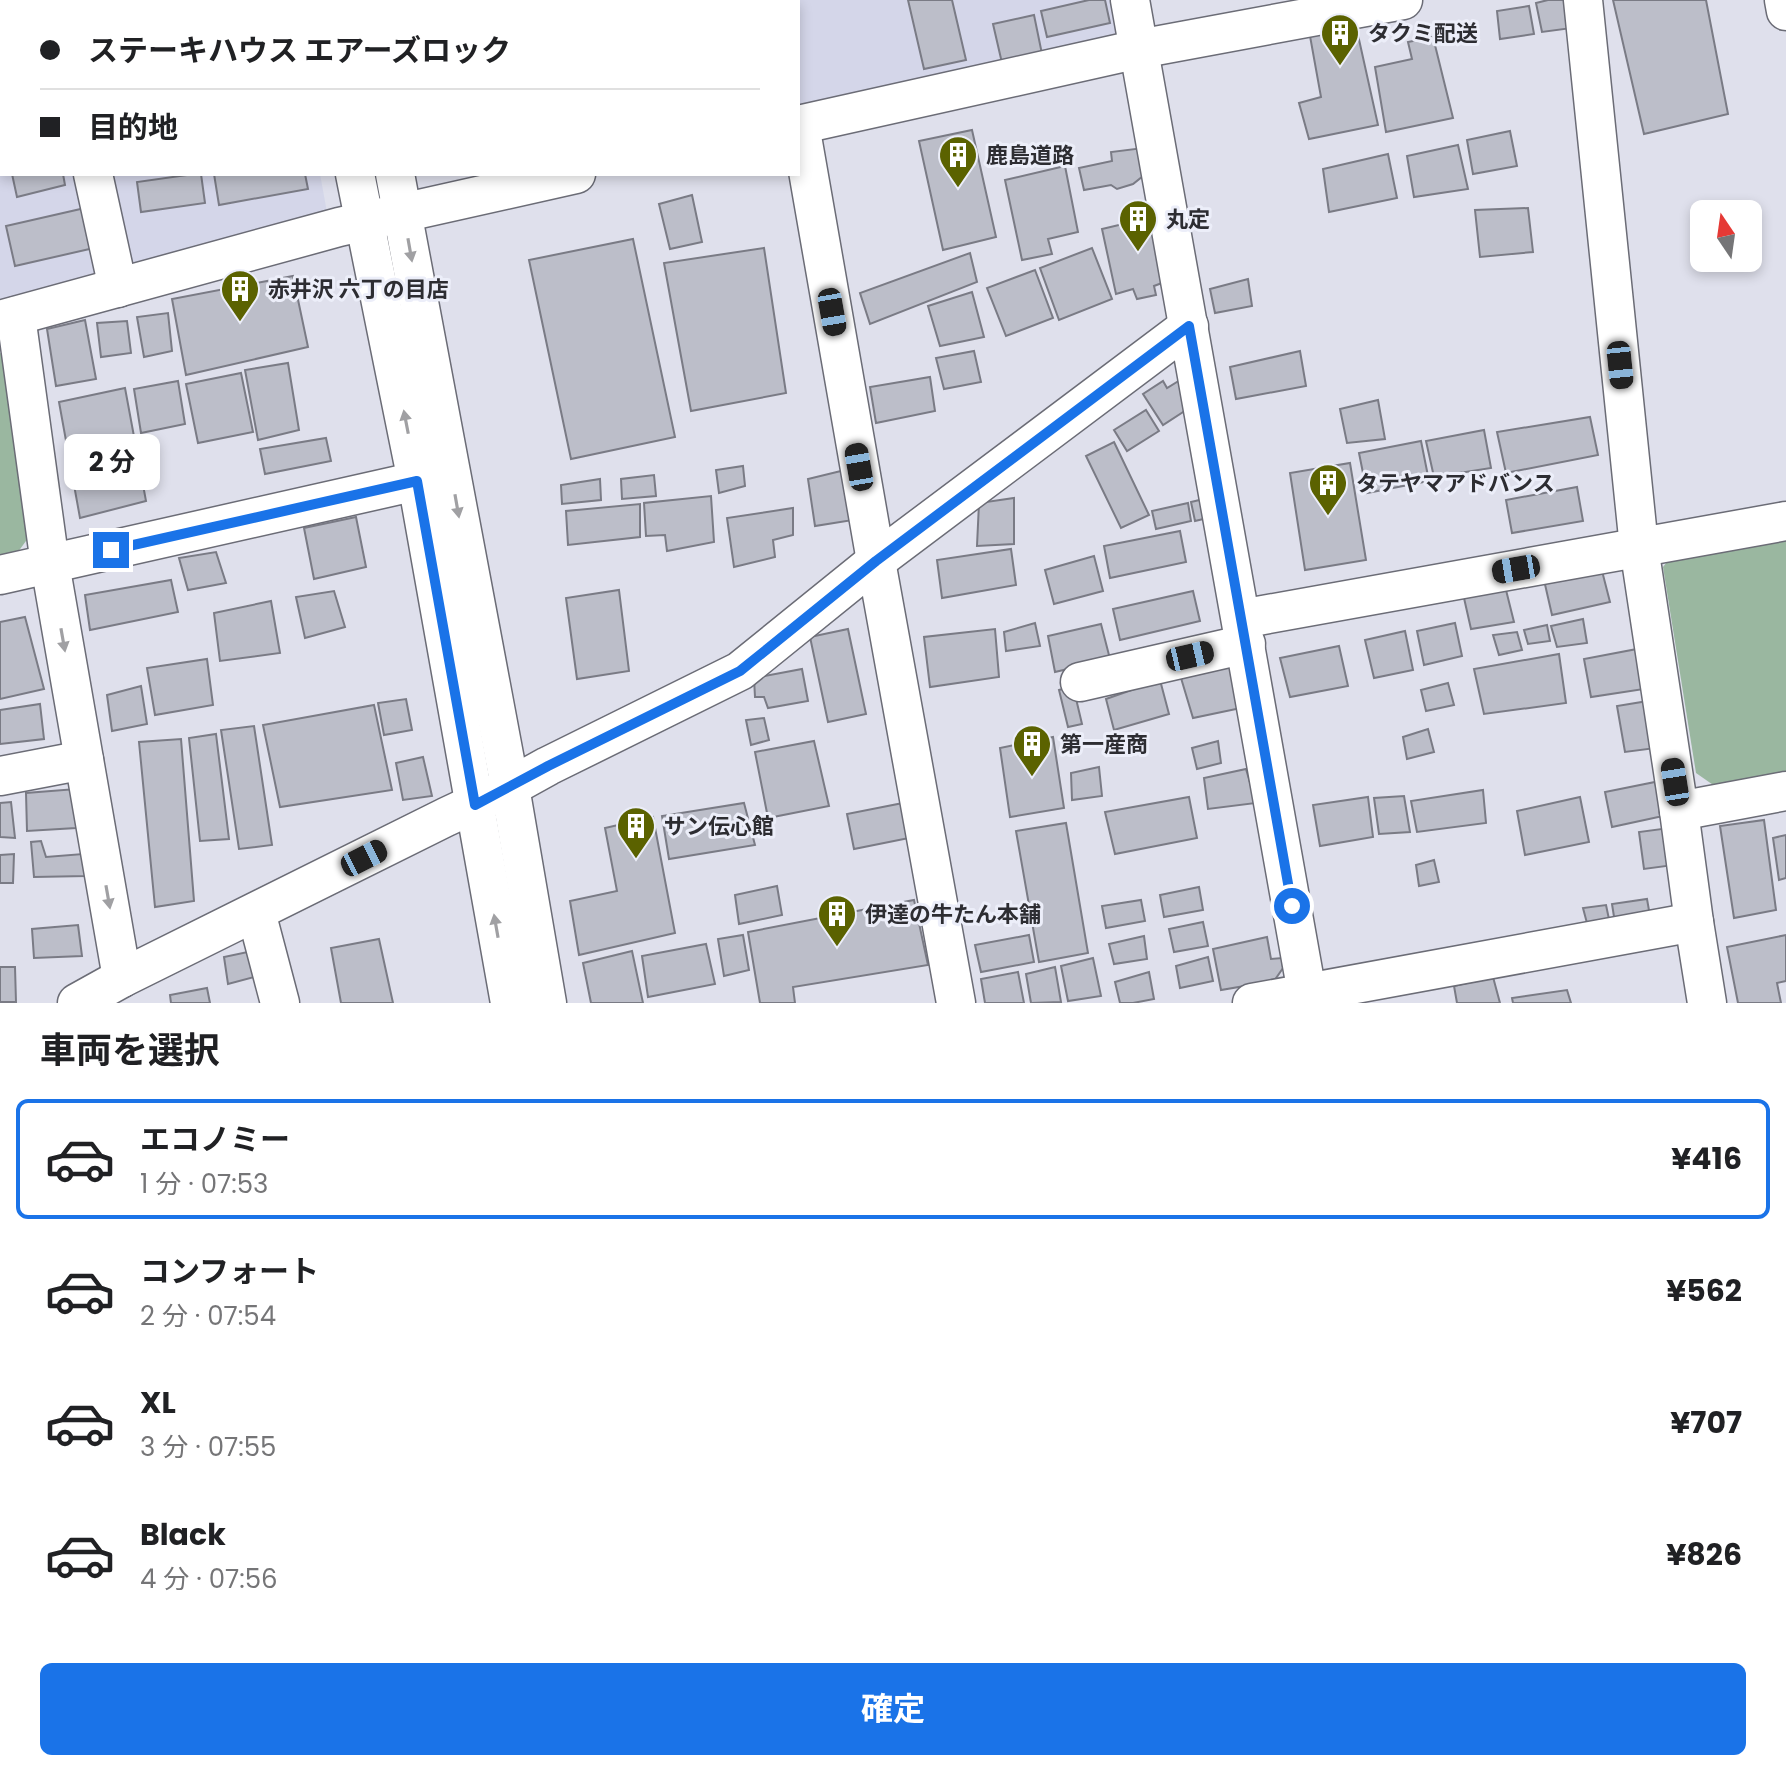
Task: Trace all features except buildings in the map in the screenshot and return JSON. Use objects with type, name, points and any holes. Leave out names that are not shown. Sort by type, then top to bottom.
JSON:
[{"type":"street","points":[[1130,0],[1307,993]]},
{"type":"street","points":[[800,125],[1139,49],[1403,0]]},
{"type":"street","points":[[1583,0],[1639,547],[1707,1003]]},
{"type":"street","points":[[1784,0],[1786,11]]},
{"type":"street","points":[[800,131],[956,1003]]},
{"type":"street","points":[[93,176],[118,288]]},
{"type":"street","points":[[355,176],[417,481],[510,1003]]},
{"type":"street","points":[[395,176],[510,787],[547,1003]]},
{"type":"street","points":[[122,978],[8,318],[366,221],[567,176]]},
{"type":"street","points":[[77,1003],[740,671],[876,561],[1189,326]]},
{"type":"street","points":[[0,575],[417,481]]},
{"type":"street","points":[[1080,682],[1243,631],[1639,547],[1786,521]]},
{"type":"street","points":[[0,776],[84,760]]},
{"type":"street","points":[[1679,811],[1786,791]]},
{"type":"street","points":[[256,912],[280,1003]]},
{"type":"street","points":[[1252,1003],[1694,922]]},
{"type":"shaded area","points":[[800,0],[1121,0],[1128,39],[800,112]]},
{"type":"shaded area","points":[[0,176],[320,176],[328,218],[0,310]]},
{"type":"green space","points":[[0,353],[34,530],[15,556],[0,559]]},
{"type":"green space","points":[[1786,534],[1786,777],[1719,789],[1696,773],[1663,567],[1673,554]]},
{"type":"place","name":"タクミ配送","points":[[1340,67]]},
{"type":"place","name":"鹿島道路","points":[[958,189]]},
{"type":"place","name":"丸定","points":[[1138,253]]},
{"type":"place","name":"赤井沢 六丁の目店","points":[[240,323]]},
{"type":"place","name":"タテヤマアドバンス","points":[[1328,517]]},
{"type":"place","name":"第一産商","points":[[1032,778]]},
{"type":"place","name":"サン伝心館","points":[[636,860]]},
{"type":"place","name":"伊達の牛たん本舗","points":[[837,948]]},
{"type":"route","points":[[111,550],[417,481],[475,805],[740,671],[876,561],[1189,326],[1292,906]]}]
